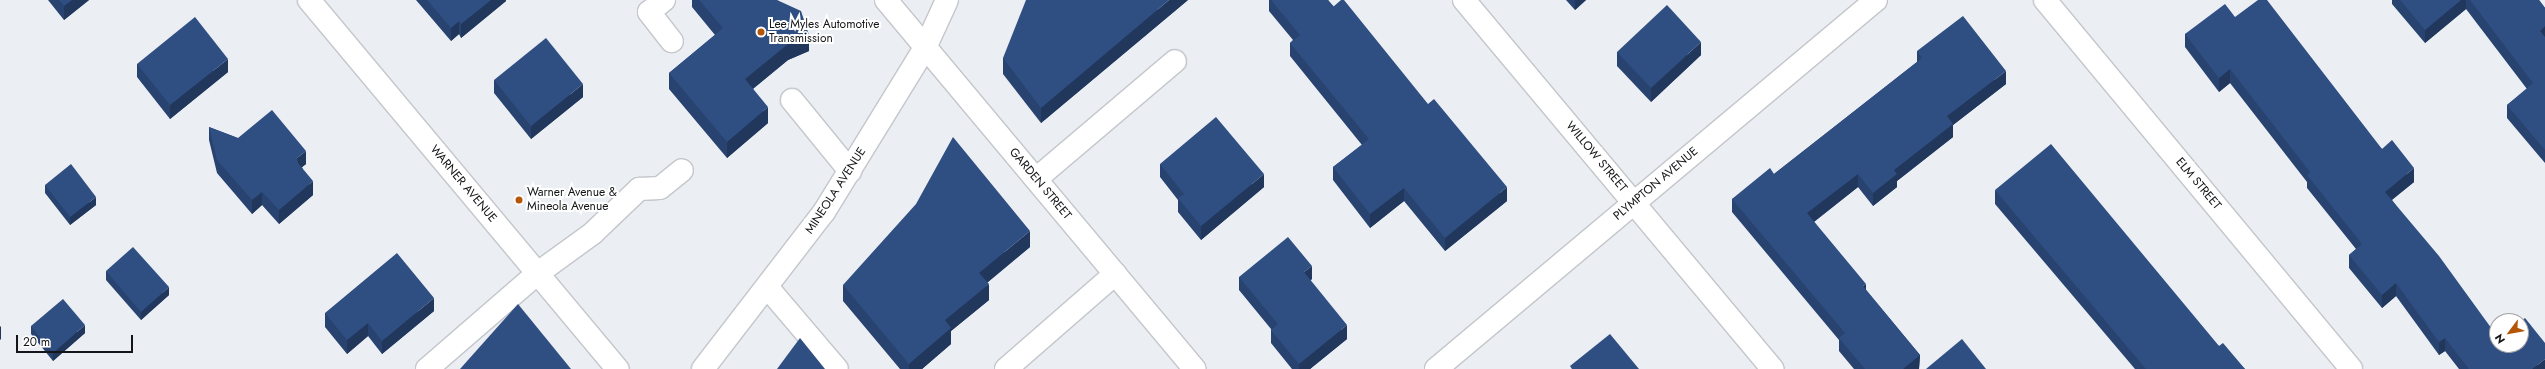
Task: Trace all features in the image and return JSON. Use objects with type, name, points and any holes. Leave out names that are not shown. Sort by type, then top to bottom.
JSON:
[{"type":"street","name":"WARNER AVENUE","points":[[309,0],[617,369]]},
{"type":"street","points":[[664,0],[649,12],[672,41]]},
{"type":"street","name":"GARDEN STREET","points":[[886,0],[1194,369]]},
{"type":"street","name":"MINEOLA AVENUE","points":[[703,369],[768,288],[850,171],[925,48],[947,0]]},
{"type":"street","name":"WILLOW STREET","points":[[1464,0],[1773,369]]},
{"type":"street","name":"PLYMPTON AVENUE","points":[[1436,369],[1876,0]]},
{"type":"street","name":"ELM STREET","points":[[2045,0],[2351,369]]},
{"type":"street","points":[[1036,179],[1175,61]]},
{"type":"street","points":[[792,100],[850,171]]},
{"type":"street","points":[[427,369],[538,273],[593,233],[639,189],[660,188],[682,170]]},
{"type":"street","points":[[1006,369],[1115,274]]},
{"type":"street","points":[[768,288],[837,369]]},
{"type":"building","points":[[59,0],[72,0],[64,6]]},
{"type":"building","points":[[427,0],[491,0],[461,24],[459,21],[451,28]]},
{"type":"building","points":[[699,0],[777,0],[801,11],[809,35],[788,44],[745,79],[768,107],[727,142],[669,73],[723,28]]},
{"type":"building","points":[[1026,0],[1169,0],[1041,108],[1003,58]]},
{"type":"building","points":[[1271,0],[1328,0],[1333,7],[1341,0],[1344,0],[1428,104],[1434,99],[1507,187],[1445,238],[1404,188],[1370,214],[1333,167],[1369,139],[1290,43],[1300,35]]},
{"type":"building","points":[[2258,0],[2267,0],[2382,149],[2392,140],[2414,168],[2385,192],[2439,256],[2489,325],[2489,353],[2529,353],[2529,323],[2545,343],[2545,359],[2532,369],[2469,369],[2445,338],[2439,342],[2396,283],[2382,295],[2349,255],[2362,244],[2307,175],[2310,172],[2230,69],[2219,78],[2185,34],[2225,4],[2235,17]]},
{"type":"building","points":[[2400,0],[2461,0],[2425,30]]},
{"type":"building","points":[[2470,0],[2539,0],[2545,8],[2545,26],[2540,31],[2545,37],[2545,150],[2507,105],[2533,83]]},
{"type":"building","points":[[1667,5],[1701,42],[1651,88],[1617,52]]},
{"type":"building","points":[[1963,16],[2006,71],[1947,116],[1953,124],[1894,170],[1897,174],[1873,193],[1858,174],[1807,213],[1866,284],[1863,286],[1920,355],[1903,369],[1865,369],[1839,338],[1845,333],[1732,199],[1770,168],[1774,174],[1922,58],[1917,51]]},
{"type":"building","points":[[195,17],[228,59],[170,105],[137,64]]},
{"type":"building","points":[[546,38],[583,84],[531,126],[494,80]]},
{"type":"building","points":[[272,110],[306,151],[297,158],[298,163],[313,181],[279,210],[262,192],[252,200],[217,160],[209,127],[238,138]]},
{"type":"building","points":[[1216,117],[1264,174],[1201,226],[1178,198],[1184,194],[1160,164]]},
{"type":"building","points":[[953,137],[1030,231],[979,273],[989,284],[945,320],[951,328],[909,364],[843,285],[916,204]]},
{"type":"building","points":[[2051,144],[2219,346],[2223,343],[2245,369],[2146,369],[1995,190]]},
{"type":"building","points":[[71,164],[96,197],[70,217],[45,185]]},
{"type":"building","points":[[1288,237],[1312,266],[1304,272],[1347,325],[1299,364],[1271,330],[1278,324],[1239,277]]},
{"type":"building","points":[[133,247],[169,287],[141,312],[106,271]]},
{"type":"building","points":[[397,253],[434,298],[382,341],[368,323],[347,340],[325,313]]},
{"type":"building","points":[[63,299],[85,325],[53,353],[31,326]]},
{"type":"building","points":[[518,304],[571,369],[460,369]]},
{"type":"building","points":[[1610,334],[1639,369],[1572,369],[1570,366]]},
{"type":"building","points":[[800,338],[825,369],[777,369]]},
{"type":"building","points":[[1962,339],[1986,369],[1926,369]]},
{"type":"place","name":"Lee Myles Automotive Transmission","points":[[761,32]]},
{"type":"place","name":"Warner Avenue & Mineola Avenue","points":[[519,200]]}]
